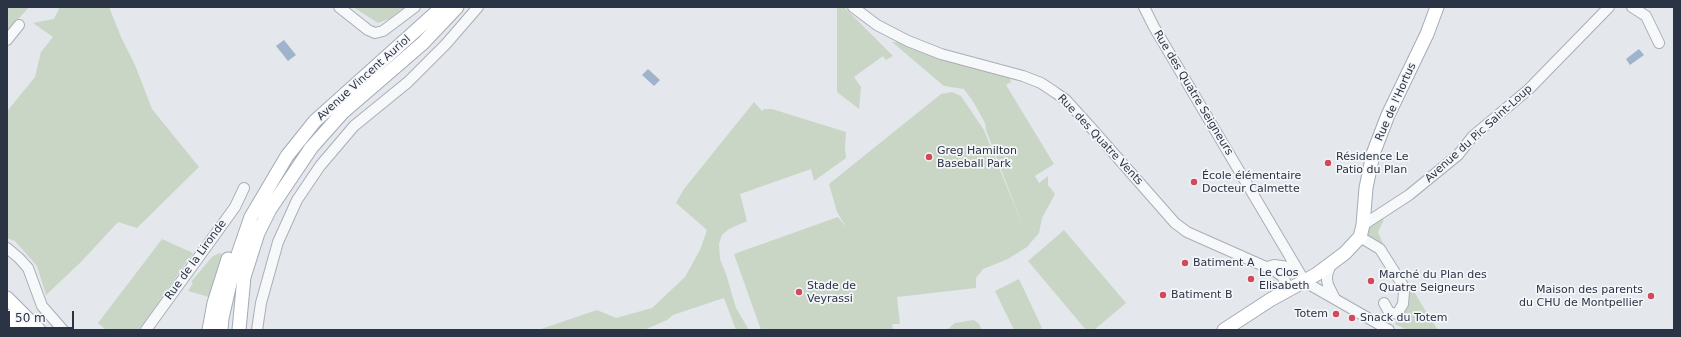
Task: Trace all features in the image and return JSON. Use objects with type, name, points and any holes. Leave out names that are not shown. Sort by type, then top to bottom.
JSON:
[{"type":"main road","name":"Avenue Vincent Auriol","points":[[221,330],[234,266],[251,217],[287,156],[315,120],[442,7]]},
{"type":"main road","name":"Avenue Vincent Auriol","points":[[244,276],[258,233],[270,209],[311,148],[343,112],[423,43],[457,7]]},
{"type":"main road","name":"Rue de l'Hortus","points":[[1362,231],[1366,188],[1373,154],[1387,116],[1427,34],[1437,7]]},
{"type":"main road","points":[[209,330],[214,303],[232,249],[251,217]]},
{"type":"main road","name":"Avenue du Pic Saint-Loup","points":[[1224,330],[1270,300],[1305,282],[1331,264],[1345,253],[1362,231]]},
{"type":"main road","points":[[231,330],[244,276]]},
{"type":"main road","points":[[239,330],[244,276]]},
{"type":"main road","points":[[7,298],[39,330]]},
{"type":"main road","points":[[7,316],[20,328]]},
{"type":"street","points":[[339,7],[368,30],[375,33],[383,31],[415,7]]},
{"type":"street","points":[[256,330],[261,303],[278,242],[301,194],[320,166],[354,126],[408,82],[446,44],[478,7]]},
{"type":"street","name":"Rue des Quatre Vents","points":[[853,7],[877,25],[908,41],[941,54],[1023,76],[1041,83],[1066,100],[1175,223],[1187,232],[1271,266],[1296,268]]},
{"type":"street","name":"Rue des Quatre Seigneurs","points":[[1144,7],[1154,27],[1305,282]]},
{"type":"street","name":"Avenue du Pic Saint-Loup","points":[[1362,231],[1458,155],[1473,136],[1529,89],[1609,7]]},
{"type":"street","points":[[1632,7],[1646,16],[1659,43]]},
{"type":"street","points":[[7,40],[19,25]]},
{"type":"street","name":"Rue de la Lironde","points":[[146,330],[235,207],[244,188]]},
{"type":"street","points":[[1362,231],[1380,249],[1402,284],[1404,292],[1403,304],[1397,314],[1389,312],[1384,303]]},
{"type":"street","points":[[1271,266],[1283,246]]},
{"type":"street","points":[[9,252],[28,268],[42,306],[63,330]]},
{"type":"street","points":[[1331,264],[1327,275],[1327,280],[1335,299]]},
{"type":"street","name":"Rue des Quatre Vents","points":[[1271,266],[1282,276],[1290,290]]},
{"type":"street","points":[[1305,282],[1389,330]]},
{"type":"green space","points":[[7,7],[29,7],[7,32]]},
{"type":"green space","points":[[58,7],[109,7],[121,37],[135,65],[152,109],[199,167],[137,228],[118,222],[81,262],[46,295],[37,266],[15,241],[7,238],[7,109],[8,110],[35,77],[41,52],[53,37],[33,23],[54,19],[59,9]]},
{"type":"green space","points":[[353,7],[405,7],[389,19],[378,23]]},
{"type":"green space","points":[[837,7],[844,7],[893,56],[886,60],[883,56],[854,77],[861,87],[859,109],[837,92]]},
{"type":"green space","points":[[892,42],[898,42],[936,56],[1010,78],[1011,82],[1006,85],[1054,164],[1035,176],[1039,183],[1048,176],[1048,185],[1055,194],[1042,218],[1039,233],[1027,247],[1008,259],[983,269],[976,278],[976,288],[897,297],[900,324],[892,324],[893,330],[761,330],[734,254],[838,217],[846,227],[837,212],[829,184],[941,94],[952,92],[961,96],[984,130],[1024,229],[986,130],[985,123],[974,103],[964,89],[944,86]]},
{"type":"green space","points":[[754,102],[762,111],[764,109],[772,109],[846,132],[846,158],[814,181],[811,169],[740,194],[747,221],[729,229],[722,235],[719,244],[720,259],[736,308],[749,330],[736,330],[724,298],[673,315],[667,320],[644,330],[538,330],[597,310],[616,318],[652,308],[685,277],[700,250],[707,230],[676,203],[684,189]]},
{"type":"green space","points":[[1379,218],[1384,220],[1378,232],[1384,249],[1366,236],[1366,227]]},
{"type":"green space","points":[[1064,230],[1126,303],[1094,330],[1086,330],[1028,261]]},
{"type":"green space","points":[[162,239],[193,253],[139,330],[106,330],[98,323]]},
{"type":"green space","points":[[219,253],[222,254],[209,297],[188,291],[193,283],[191,282],[212,257]]},
{"type":"green space","points":[[1019,279],[1042,328],[1038,330],[1014,330],[995,291]]},
{"type":"green space","points":[[1413,290],[1438,330],[1407,330],[1395,324],[1409,293]]},
{"type":"green space","points":[[974,320],[979,324],[982,330],[948,329],[955,323]]},
{"type":"water","points":[[284,40],[296,55],[288,61],[276,46]]},
{"type":"water","points":[[1639,49],[1644,55],[1630,65],[1626,59]]},
{"type":"water","points":[[648,69],[660,80],[654,86],[642,75]]},
{"type":"place","name":"Greg Hamilton Baseball Park","points":[[929,157]]},
{"type":"place","name":"Résidence Le Patio du Plan","points":[[1328,163]]},
{"type":"place","name":"École élémentaire Docteur Calmette","points":[[1194,182]]},
{"type":"place","name":"Batiment A","points":[[1185,263]]},
{"type":"place","name":"Le Clos Elisabeth","points":[[1251,279]]},
{"type":"place","name":"Marché du Plan des Quatre Seigneurs","points":[[1371,281]]},
{"type":"place","name":"Stade de Veyrassi","points":[[799,292]]},
{"type":"place","name":"Batiment B","points":[[1163,295]]},
{"type":"place","name":"Maison des parents du CHU de Montpellier","points":[[1651,296]]},
{"type":"place","name":"Totem","points":[[1336,314]]},
{"type":"place","name":"Snack du Totem","points":[[1352,318]]}]
